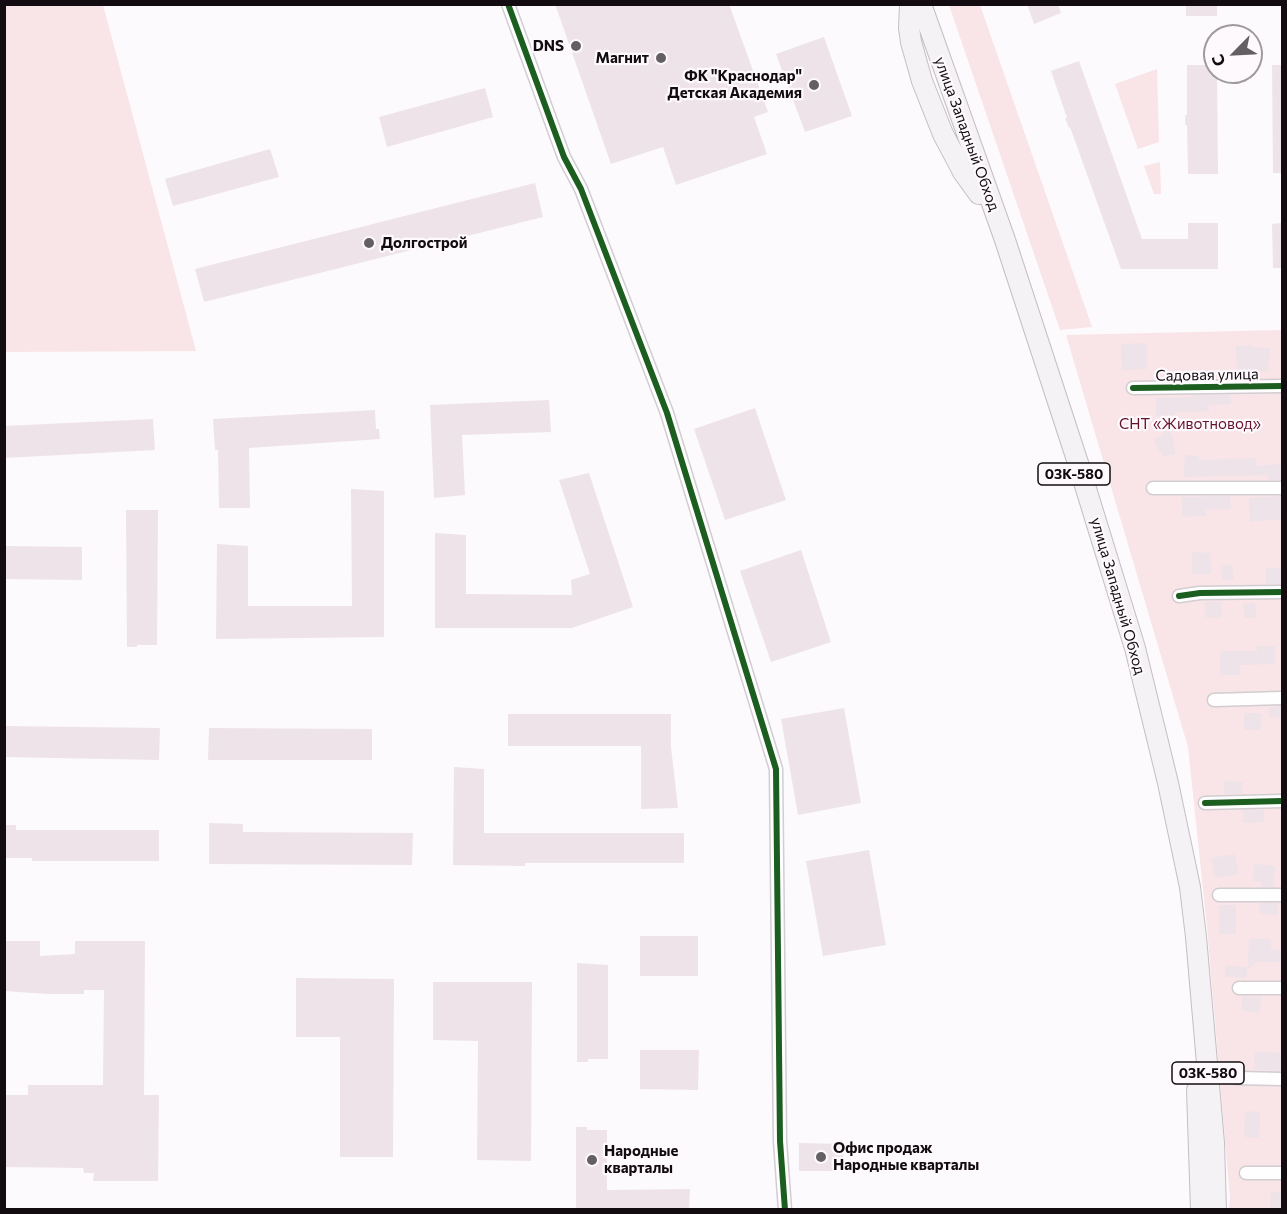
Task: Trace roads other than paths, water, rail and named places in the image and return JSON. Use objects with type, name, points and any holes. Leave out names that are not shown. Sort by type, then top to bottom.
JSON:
[{"type":"highway","name":"улица Западный Обход","points":[[921,4],[1009,251],[1076,455],[1135,648],[1166,772],[1190,887],[1196,938],[1214,1143],[1215,1209]]},
{"type":"highway","name":"улица Западный Обход","points":[[910,5],[1000,252],[1072,470],[1127,651],[1159,786],[1182,916],[1197,1100],[1201,1209]]},
{"type":"street","points":[[508,4],[564,157],[581,189],[667,413],[776,769],[780,1141],[785,1209]]},
{"type":"street","name":"Садовая улица","points":[[1132,388],[1282,386]]},
{"type":"street","points":[[1153,488],[1282,488]]},
{"type":"street","points":[[1179,596],[1200,593],[1282,592]]},
{"type":"street","points":[[1214,700],[1282,698]]},
{"type":"street","points":[[1205,803],[1282,801]]},
{"type":"street","points":[[1219,895],[1282,895]]},
{"type":"street","points":[[1239,988],[1282,988]]},
{"type":"street","points":[[1236,1078],[1282,1079]]},
{"type":"street","points":[[1246,1173],[1282,1173]]},
{"type":"place","name":"DNS","points":[[576,46]]},
{"type":"place","name":"Магнит","points":[[661,58]]},
{"type":"place","name":"ФК \"Краснодар\" Детская Академия","points":[[814,85]]},
{"type":"place","name":"Долгострой","points":[[369,243]]},
{"type":"place","name":"Офис продаж Народные кварталы","points":[[821,1157]]},
{"type":"place","name":"Народные кварталы","points":[[592,1160]]},
{"type":"park label","name":"СНТ «Животновод»","points":[[1190,424]]}]
